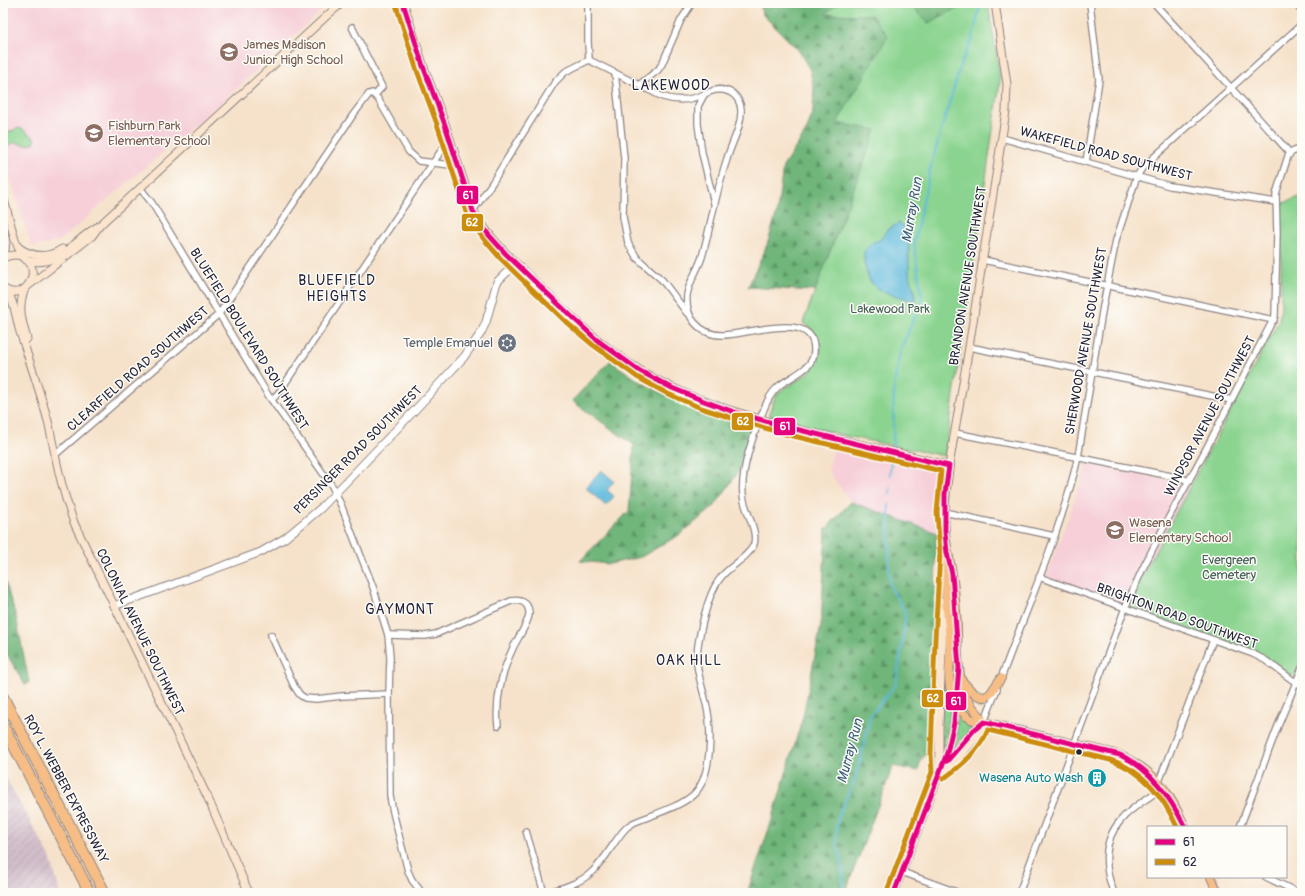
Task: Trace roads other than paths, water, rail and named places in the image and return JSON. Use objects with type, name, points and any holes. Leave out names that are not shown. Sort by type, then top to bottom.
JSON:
[{"type":"highway","name":"ROY L. WEBBER EXPRESSWAY","points":[[3,697],[105,893]]},
{"type":"highway","name":"ROY L. WEBBER EXPRESSWAY","points":[[3,725],[90,893]]},
{"type":"main road","points":[[18,247],[33,255],[50,254],[58,251],[100,225],[342,3]]},
{"type":"main road","points":[[403,3],[473,211],[480,224],[518,265],[584,330],[602,345],[636,368],[681,392],[760,420],[949,466]]},
{"type":"main road","name":"BRANDON AVENUE SOUTHWEST","points":[[894,893],[951,741],[956,704],[959,668],[952,574],[947,553],[944,512],[945,494],[1006,111],[1007,84],[995,3]]},
{"type":"main road","points":[[3,196],[18,247],[24,258]]},
{"type":"main road","points":[[5,290],[17,292],[26,288],[81,246],[92,236],[100,225]]},
{"type":"main road","points":[[3,228],[6,242],[4,258],[14,255],[35,262],[50,260],[63,253],[89,232]]},
{"type":"main road","name":"COLONIAL AVENUE SOUTHWEST","points":[[24,258],[32,271],[32,279],[21,297],[20,310],[34,373]]},
{"type":"main road","points":[[31,356],[24,304],[27,292],[34,281]]},
{"type":"main road","name":"COLONIAL AVENUE SOUTHWEST","points":[[5,290],[11,297],[34,373],[70,514],[83,544],[207,796],[249,893]]},
{"type":"main road","name":"BRANDON AVENUE SOUTHWEST","points":[[939,773],[939,717],[947,553]]},
{"type":"main road","name":"BRANDON AVENUE SOUTHWEST","points":[[945,575],[950,647],[949,680],[952,696],[961,710],[972,720],[1127,758],[1158,782],[1168,795],[1184,826]]},
{"type":"main road","points":[[959,668],[967,701],[984,722]]},
{"type":"main road","points":[[961,680],[979,697],[986,697],[990,694],[1001,678]]},
{"type":"main road","name":"SHERWOOD AVENUE SOUTHWEST","points":[[939,773],[974,730],[984,722]]},
{"type":"main road","points":[[1214,878],[1218,893]]},
{"type":"street","points":[[588,3],[589,60]]},
{"type":"street","points":[[639,86],[658,70],[662,64],[681,20],[692,3]]},
{"type":"street","points":[[1086,162],[1099,76],[1090,3]]},
{"type":"street","points":[[1154,3],[1230,89],[1290,153],[1302,148]]},
{"type":"street","points":[[1294,3],[1302,11]]},
{"type":"street","name":"SHERWOOD AVENUE SOUTHWEST","points":[[984,722],[1068,498],[1078,458],[1107,286],[1118,233],[1137,176],[1144,167],[1302,24]]},
{"type":"street","points":[[352,27],[382,87],[375,95],[392,121],[409,152],[419,161],[458,166]]},
{"type":"street","points":[[589,60],[663,97],[672,99],[691,99],[718,90],[729,91],[738,100],[742,112],[739,124],[722,172],[702,257],[688,288],[687,298],[689,315]]},
{"type":"street","points":[[473,211],[555,82],[565,72],[589,60]]},
{"type":"street","points":[[526,831],[545,893],[567,886],[587,876],[598,866],[627,827],[633,823],[677,805],[698,790],[708,761],[710,737],[707,705],[697,663],[698,647],[708,602],[717,582],[728,569],[750,551],[754,543],[754,531],[745,507],[742,487],[746,461],[760,420],[774,390],[805,368],[812,361],[814,351],[812,340],[809,335],[801,330],[769,327],[738,334],[715,334],[701,329],[666,283],[637,258],[628,242],[623,217],[624,158],[615,73]]},
{"type":"street","name":"CLEARFIELD ROAD SOUTHWEST","points":[[55,455],[219,314],[353,115],[369,94],[372,93],[375,95]]},
{"type":"street","points":[[704,95],[698,106],[698,118],[702,153],[714,204]]},
{"type":"street","name":"WAKEFIELD ROAD SOUTHWEST","points":[[1002,138],[1170,186],[1276,202]]},
{"type":"street","points":[[272,400],[280,391],[449,139]]},
{"type":"street","name":"WINDSOR AVENUE SOUTHWEST","points":[[1019,893],[1125,608],[1146,562],[1274,320],[1276,312],[1276,202],[1278,184],[1290,153]]},
{"type":"street","name":"BLUEFIELD BOULEVARD SOUTHWEST","points":[[140,188],[152,202],[272,400],[336,492],[373,587],[388,635],[390,658],[390,796],[408,871],[412,880],[422,893]]},
{"type":"street","points":[[983,260],[1274,320]]},
{"type":"street","name":"PERSINGER ROAD SOUTHWEST","points":[[114,606],[261,552],[274,545],[302,524],[336,492],[464,357],[481,333],[486,322],[497,282],[506,273],[518,265]]},
{"type":"street","points":[[969,347],[1232,400]]},
{"type":"street","points":[[955,433],[1189,481]]},
{"type":"street","points":[[944,512],[1054,536]]},
{"type":"street","name":"BRIGHTON ROAD SOUTHWEST","points":[[1039,577],[1253,654],[1265,660],[1302,687]]},
{"type":"street","points":[[388,635],[425,636],[436,634],[511,601],[520,601],[528,606],[529,616],[513,648],[502,679],[497,708],[498,726]]},
{"type":"street","points":[[271,635],[294,686],[300,695],[305,698],[316,699],[342,696],[389,694]]},
{"type":"street","points":[[1114,893],[1108,877],[1106,860],[1115,827],[1128,813],[1152,795],[1213,640]]},
{"type":"street","points":[[1240,826],[1302,668]]},
{"type":"street","points":[[902,872],[959,893]]},
{"type":"street","points":[[1268,878],[1299,893]]},
{"type":"water","points":[[899,223],[909,232],[909,271],[910,280],[915,291],[915,301],[877,289],[867,274],[865,265],[864,251],[873,242],[880,240],[887,230]]},
{"type":"water","points":[[601,470],[614,481],[607,490],[614,496],[606,506],[586,488]]},
{"type":"waterway","name":"Murray Run","points":[[893,447],[894,386],[900,351],[922,300],[914,243],[931,165],[961,64],[972,40],[979,11],[977,3]]},
{"type":"waterway","name":"Murray Run","points":[[890,475],[891,460]]},
{"type":"waterway","name":"Murray Run","points":[[890,487],[890,493]]},
{"type":"waterway","name":"Murray Run","points":[[839,893],[843,885],[843,870],[836,837],[838,816],[855,779],[861,759],[870,716],[896,684],[905,624],[905,611],[891,588],[889,571],[889,504]]},
{"type":"place","name":"James Madison Junior High School","points":[[229,52]]},
{"type":"place","name":"Fishburn Park Elementary School","points":[[94,133]]},
{"type":"place","name":"Temple Emanuel","points":[[507,343]]},
{"type":"place","name":"Wasena Elementary School","points":[[1115,530]]},
{"type":"place","name":"Wasena Auto Wash","points":[[1097,778]]},
{"type":"district","name":"LAKEWOOD","points":[[671,85]]},
{"type":"district","name":"BLUEFIELD HEIGHTS","points":[[337,288]]},
{"type":"district","name":"GAYMONT","points":[[400,609]]},
{"type":"district","name":"OAK HILL","points":[[689,660]]},
{"type":"park label","name":"Lakewood Park","points":[[890,309]]},
{"type":"park label","name":"Evergreen Cemetery","points":[[1229,568]]}]
